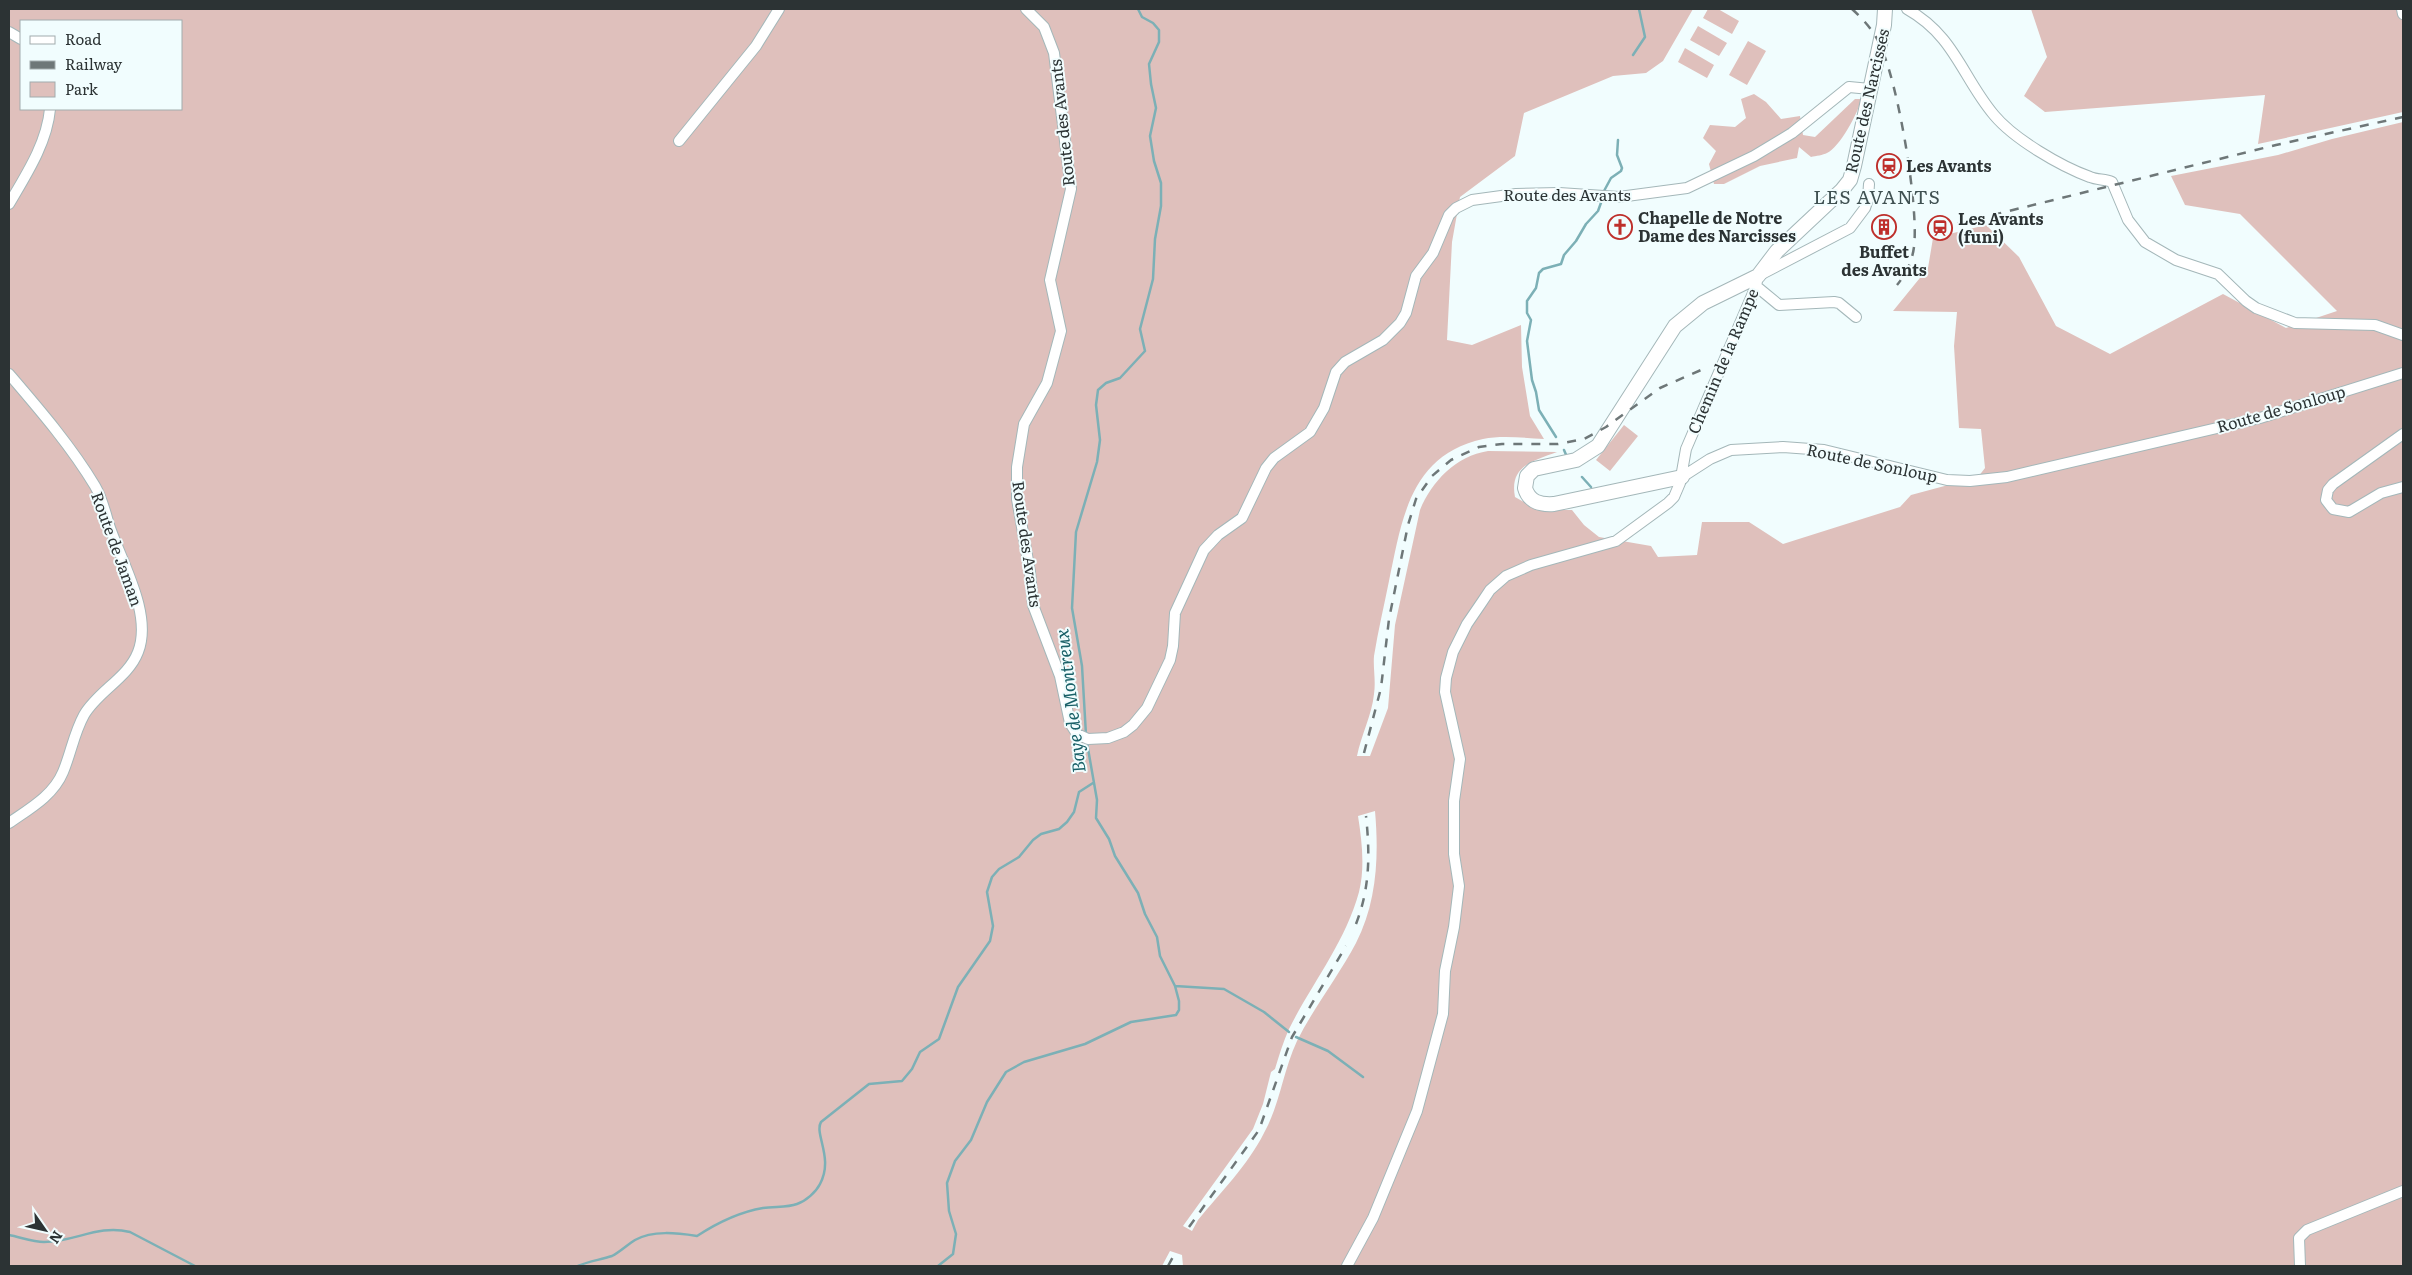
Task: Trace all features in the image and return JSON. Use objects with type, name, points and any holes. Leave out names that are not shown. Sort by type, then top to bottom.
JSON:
[{"type":"street","points":[[679,141],[756,46],[779,9]]},
{"type":"street","name":"Route des Avants","points":[[1026,9],[1044,27],[1054,53],[1071,189],[1050,280],[1060,331],[1047,383],[1024,424],[1017,467],[1017,493],[1033,605],[1060,676],[1070,723],[1077,734],[1088,739],[1108,738],[1124,732],[1134,725],[1147,708],[1170,660],[1175,614],[1204,550],[1218,535],[1242,518],[1266,468],[1274,458],[1310,432],[1324,408],[1336,372],[1345,362],[1383,340],[1400,323],[1406,313],[1416,276],[1433,253],[1449,215],[1456,208],[1472,200],[1516,194],[1559,193],[1619,197],[1687,188],[1754,156],[1792,133],[1849,87],[1870,89]]},
{"type":"street","name":"Route des Narcisses","points":[[1757,281],[1776,251],[1836,197],[1850,180],[1884,25],[1885,9]]},
{"type":"street","points":[[1908,9],[1940,35],[1956,54],[1993,114],[2014,134],[2078,172],[2112,182],[2131,225],[2151,246],[2176,260],[2218,274],[2251,305],[2287,320],[2306,324],[2375,325],[2403,334]]},
{"type":"street","points":[[2402,9],[2403,14]]},
{"type":"street","points":[[9,32],[20,38]]},
{"type":"street","points":[[9,204],[42,142],[47,128],[50,110]]},
{"type":"street","points":[[1856,317],[1839,303],[1834,302],[1778,305],[1757,281],[1850,228],[1865,208],[1869,184]]},
{"type":"street","name":"Chemin de la Rampe","points":[[1703,303],[1757,281]]},
{"type":"street","name":"Chemin de la Rampe","points":[[1347,1266],[1373,1218],[1418,1111],[1443,1014],[1445,971],[1459,886],[1454,854],[1454,810],[1460,759],[1448,706],[1446,678],[1458,639],[1490,590],[1506,576],[1531,565],[1616,541],[1671,500],[1682,477],[1681,466],[1686,449],[1757,281]]},
{"type":"street","name":"Route de Sonloup","points":[[1703,303],[1684,318],[1668,336],[1598,446],[1576,460],[1537,468],[1529,474],[1525,484],[1526,491],[1531,499],[1539,504],[1549,505],[1596,497],[1682,477],[1725,452],[1769,447],[1824,450],[1947,480],[1970,481],[2007,477],[2260,418],[2403,373]]},
{"type":"street","name":"Route de Jaman","points":[[9,374],[78,459],[96,488],[132,586],[141,619],[141,634],[138,652],[132,663],[93,703],[85,714],[77,730],[62,774],[54,786],[40,802],[9,823]]},
{"type":"street","points":[[2403,434],[2333,484],[2328,490],[2326,500],[2333,509],[2349,512],[2381,493],[2403,487]]},
{"type":"street","points":[[2300,1266],[2299,1238],[2307,1230],[2403,1191]]},
{"type":"green space","points":[[9,9],[1693,9],[1663,61],[1646,73],[1613,76],[1524,113],[1515,156],[1460,197],[1452,242],[1447,340],[1472,345],[1521,325],[1522,367],[1530,416],[1544,439],[1498,437],[1483,439],[1459,447],[1439,459],[1425,475],[1414,493],[1405,513],[1394,558],[1374,656],[1375,684],[1373,702],[1357,756],[1370,756],[1388,708],[1395,625],[1420,510],[1438,480],[1456,464],[1466,458],[1488,451],[1557,452],[1539,458],[1519,472],[1514,487],[1515,497],[1538,510],[1572,510],[1584,525],[1599,537],[1651,546],[1658,557],[1697,555],[1702,522],[1749,522],[1783,544],[1900,507],[1911,495],[1978,477],[1985,468],[1981,429],[1959,428],[1954,346],[1957,312],[1893,311],[1928,268],[1933,238],[1986,225],[2019,257],[2056,326],[2110,354],[2223,294],[2286,328],[2337,311],[2240,214],[2185,205],[2171,176],[2278,155],[2332,139],[2403,122],[2403,1266],[1183,1266],[1182,1255],[1170,1251],[1162,1266],[9,1266]],"holes":[[[1375,811],[1377,845],[1372,895],[1363,927],[1356,943],[1297,1041],[1274,1111],[1257,1145],[1242,1167],[1198,1220],[1192,1231],[1183,1226],[1253,1129],[1263,1104],[1271,1072],[1275,1069],[1289,1029],[1337,946],[1353,911],[1362,874],[1362,845],[1358,816]]]},
{"type":"green space","points":[[1708,9],[1718,9],[1739,21],[1732,34],[1703,18]]},
{"type":"green space","points":[[2031,9],[2403,9],[2403,112],[2258,144],[2265,95],[2045,112],[2024,96],[2047,57]]},
{"type":"green space","points":[[1698,26],[1727,43],[1719,56],[1690,40]]},
{"type":"green space","points":[[1748,41],[1766,51],[1747,85],[1729,75]]},
{"type":"green space","points":[[1685,48],[1714,65],[1707,78],[1678,62]]},
{"type":"green space","points":[[1754,94],[1766,102],[1781,119],[1800,116],[1803,135],[1815,137],[1855,99],[1861,99],[1848,129],[1832,150],[1827,153],[1811,157],[1799,147],[1797,158],[1760,166],[1724,184],[1714,184],[1709,164],[1716,151],[1703,138],[1710,125],[1735,127],[1746,118],[1741,99]]},
{"type":"green space","points":[[1624,425],[1638,436],[1610,471],[1596,460]]},
{"type":"waterway","name":"Baye de Montreux","points":[[1086,735],[1082,666],[1072,608],[1076,532],[1097,462],[1100,440],[1096,405],[1098,390],[1106,383],[1120,378],[1145,351],[1140,329],[1153,279],[1155,239],[1161,206],[1161,183],[1154,161],[1150,136],[1156,108],[1149,64],[1159,42],[1159,30],[1153,23],[1142,17],[1138,9]]},
{"type":"waterway","points":[[1633,55],[1645,37],[1639,9]]},
{"type":"waterway","points":[[1604,191],[1611,178],[1621,171],[1622,168],[1617,155],[1618,140]]},
{"type":"waterway","points":[[1556,437],[1539,410],[1532,380],[1527,341],[1531,320],[1527,313],[1527,301],[1536,288],[1539,273],[1543,269],[1561,264],[1564,255],[1576,241],[1586,224],[1598,211],[1602,200]]},
{"type":"waterway","points":[[1564,450],[1567,457]]},
{"type":"waterway","points":[[1582,477],[1591,487]]},
{"type":"waterway","name":"Baye de Montreux","points":[[938,1266],[953,1254],[956,1234],[949,1211],[947,1183],[955,1161],[971,1140],[987,1102],[1006,1072],[1024,1062],[1085,1044],[1131,1022],[1176,1015],[1179,1010],[1175,986],[1160,956],[1157,937],[1145,914],[1138,893],[1115,856],[1109,839],[1096,818],[1097,800],[1087,743]]},
{"type":"waterway","points":[[578,1266],[612,1256],[642,1237],[665,1233],[697,1236],[720,1222],[737,1215],[763,1208],[793,1205],[800,1203],[810,1196],[820,1184],[824,1174],[825,1156],[820,1133],[821,1122],[869,1084],[902,1081],[912,1069],[920,1052],[939,1039],[958,987],[990,941],[993,926],[987,892],[992,877],[999,869],[1019,857],[1033,840],[1041,834],[1059,829],[1067,822],[1074,812],[1079,792],[1093,783]]},
{"type":"waterway","points":[[1175,986],[1224,989],[1264,1012],[1289,1032]]},
{"type":"waterway","points":[[1296,1037],[1328,1051],[1363,1077]]},
{"type":"waterway","points":[[9,1235],[44,1242],[107,1230],[118,1230],[130,1232],[195,1266]]},
{"type":"railway","points":[[1852,9],[1868,26],[1880,45],[1894,87],[1906,145],[1915,228],[1914,247],[1908,268],[1897,285]]},
{"type":"railway","points":[[1940,228],[2276,145],[2403,117]]},
{"type":"railway","points":[[1364,753],[1381,688],[1389,619],[1408,525],[1416,499],[1432,476],[1451,460],[1479,447],[1502,444],[1558,444],[1584,439],[1606,427],[1660,388],[1701,370]]},
{"type":"railway","points":[[1356,924],[1361,911],[1368,871],[1366,816]]},
{"type":"railway","points":[[1189,1227],[1259,1130],[1292,1037],[1346,946]]},
{"type":"railway","points":[[1168,1266],[1174,1255]]},
{"type":"place","name":"Les Avants","points":[[1889,166]]},
{"type":"place","name":"Chapelle de Notre Dame des Narcisses","points":[[1620,227]]},
{"type":"place","name":"Buffet des Avants","points":[[1884,227]]},
{"type":"place","name":"Les Avants (funi)","points":[[1940,228]]},
{"type":"district","name":"LES AVANTS","points":[[1877,197]]}]
